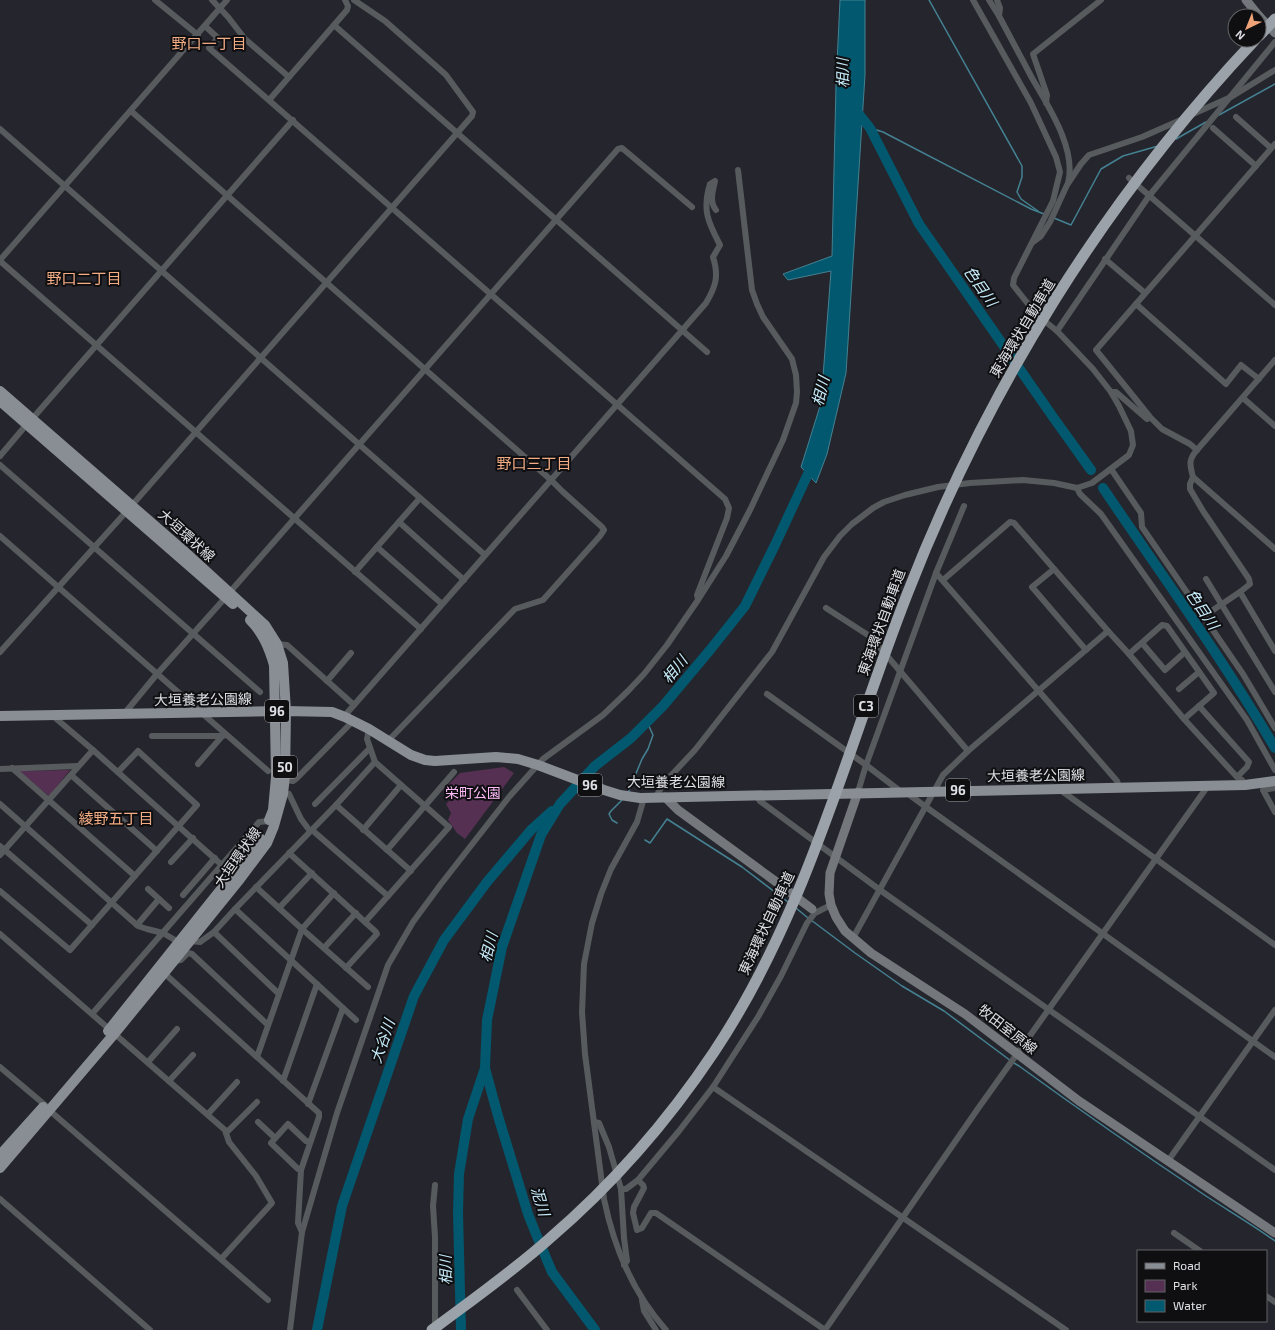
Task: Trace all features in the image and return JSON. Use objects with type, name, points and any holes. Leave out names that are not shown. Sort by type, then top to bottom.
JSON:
[{"type":"highway","points":[[1267,28],[1275,19]]},
{"type":"highway","name":"東海環状自動車道","points":[[432,1330],[518,1266],[580,1211],[611,1180],[663,1122],[715,1050],[757,981],[775,946],[825,825],[890,640],[922,557],[959,473],[1003,387],[1052,304],[1111,217],[1174,133],[1248,48]]},
{"type":"main road","points":[[1246,0],[1252,8]]},
{"type":"main road","points":[[1267,25],[1275,34]]},
{"type":"main road","name":"大垣環状線","points":[[0,391],[29,422]]},
{"type":"main road","name":"大垣環状線","points":[[0,401],[29,422],[228,595],[265,625],[277,644],[283,663],[286,711],[285,780],[283,794],[274,826],[266,842],[240,879],[47,1108],[0,1168]]},
{"type":"main road","name":"大垣環状線","points":[[112,1031],[174,962],[185,943],[233,875],[261,839],[273,810],[276,777],[274,666],[269,648],[259,629],[228,595]]},
{"type":"main road","name":"大垣養老公園線","points":[[0,716],[124,715],[275,711],[332,712],[349,718],[411,756],[424,760],[435,761],[496,757],[518,759],[540,765],[604,790],[620,795],[642,798],[858,792],[1244,785],[1275,781]]},
{"type":"main road","name":"牧田室原線","points":[[858,792],[830,873],[829,894],[831,905],[841,925],[853,938],[871,953],[965,1014],[1015,1056],[1079,1101],[1205,1188],[1275,1233]]},
{"type":"main road","points":[[660,797],[775,881],[812,912]]},
{"type":"main road","name":"大垣環状線","points":[[0,1154],[47,1108]]},
{"type":"street","points":[[155,0],[198,35]]},
{"type":"street","points":[[212,0],[228,17],[245,39],[289,77]]},
{"type":"street","points":[[227,0],[0,260],[421,629]]},
{"type":"street","points":[[270,100],[335,26],[348,8],[345,0]]},
{"type":"street","points":[[0,652],[129,509],[472,116],[473,112],[446,75],[385,21],[354,0]]},
{"type":"street","points":[[660,797],[658,793],[664,783],[695,750],[772,652],[824,557],[840,536],[852,524],[873,508],[905,494],[938,487],[970,483],[1023,480],[1054,483],[1077,488],[1092,482],[1111,469],[1129,455],[1134,445],[1131,431],[1120,406],[1111,392],[1093,369],[1057,331],[1036,314],[1013,285],[1014,278],[1029,246],[1053,201],[1060,172],[1053,150],[1031,102],[973,0]]},
{"type":"street","points":[[989,0],[1061,133],[1069,160],[1070,177],[1068,185]]},
{"type":"street","points":[[997,0],[1000,8],[999,16]]},
{"type":"street","points":[[1046,103],[1047,95],[1033,54],[1101,0]]},
{"type":"street","points":[[205,26],[218,38],[209,48],[725,499],[729,508],[727,518],[697,595],[698,600]]},
{"type":"street","points":[[335,26],[707,352]]},
{"type":"street","points":[[1057,331],[1149,196],[1275,42]]},
{"type":"street","points":[[1029,246],[1040,236],[1050,222],[1068,185],[1081,164],[1089,155],[1142,137],[1231,97],[1275,70]]},
{"type":"street","points":[[131,111],[426,369],[551,480],[604,530],[544,600],[515,609],[388,741]]},
{"type":"street","points":[[1197,450],[1190,444],[1162,429],[1150,417],[1096,350],[1273,146],[1236,117]]},
{"type":"street","points":[[0,456],[293,120]]},
{"type":"street","points":[[1213,128],[1256,166]]},
{"type":"street","points":[[0,129],[485,555]]},
{"type":"street","points":[[124,715],[157,674],[228,595],[618,149],[622,148],[692,207]]},
{"type":"street","points":[[290,1330],[302,1232],[337,1113],[388,965],[413,922],[441,884],[510,797],[540,765],[543,759],[603,715],[644,674],[667,645],[726,556],[750,510],[783,440],[796,403],[796,375],[792,359],[763,317],[752,290],[738,170]]},
{"type":"street","points":[[1129,178],[1275,305]]},
{"type":"street","points":[[285,780],[293,781],[297,778],[349,718],[354,705],[706,303],[714,290],[717,277],[713,257],[720,246],[711,228],[706,210],[706,197],[710,184],[715,181],[712,196],[713,205],[716,210]]},
{"type":"street","points":[[1105,259],[1145,293]]},
{"type":"street","points":[[1136,304],[1226,384],[1241,365],[1259,379]]},
{"type":"street","points":[[1204,616],[1250,584],[1249,579],[1190,489],[1192,477],[1190,464],[1192,456],[1275,360]]},
{"type":"street","points":[[1111,392],[1116,392],[1124,397],[1147,419],[1150,417]]},
{"type":"street","points":[[1242,398],[1275,426]]},
{"type":"street","points":[[0,465],[260,692]]},
{"type":"street","points":[[1111,469],[1141,513],[1142,527],[1243,674],[1275,728]]},
{"type":"street","points":[[1192,477],[1275,549]]},
{"type":"street","points":[[1077,488],[1080,494],[1101,514],[1242,714],[1275,770]]},
{"type":"street","points":[[355,572],[420,498]]},
{"type":"street","points":[[858,792],[899,670],[936,572],[964,506]]},
{"type":"street","points":[[399,522],[464,580]]},
{"type":"street","points":[[943,580],[1010,522],[1014,523],[1184,719],[1237,777],[1242,780],[1244,785]]},
{"type":"street","points":[[0,536],[268,771]]},
{"type":"street","points":[[377,547],[442,604]]},
{"type":"street","points":[[1054,569],[1032,588],[1086,650]]},
{"type":"street","points":[[936,572],[1117,781],[1119,787]]},
{"type":"street","points":[[1206,579],[1275,692]]},
{"type":"street","points":[[1240,592],[1275,651]]},
{"type":"street","points":[[826,608],[871,637],[968,751]]},
{"type":"street","points":[[1129,654],[1162,625],[1167,626],[1214,693],[1184,719]]},
{"type":"street","points":[[853,938],[943,775],[968,751],[1108,631]]},
{"type":"street","points":[[1142,643],[1165,670],[1185,652]]},
{"type":"street","points":[[277,644],[287,645],[354,705]]},
{"type":"street","points":[[327,681],[351,653]]},
{"type":"street","points":[[1179,689],[1199,672]]},
{"type":"street","points":[[767,694],[1275,1057]]},
{"type":"street","points":[[1199,706],[1249,762],[1248,767],[1237,777]]},
{"type":"street","points":[[53,716],[233,875]]},
{"type":"street","points":[[365,922],[449,827],[374,762],[367,739],[369,729]]},
{"type":"street","points":[[152,736],[224,734]]},
{"type":"street","points":[[198,764],[224,734]]},
{"type":"street","points":[[315,804],[370,748]]},
{"type":"street","points":[[0,855],[2,848],[26,826],[92,750]]},
{"type":"street","points":[[0,891],[70,950],[197,805],[138,751],[118,772]]},
{"type":"street","points":[[0,804],[137,925],[163,933],[185,943],[200,942],[214,932],[234,909],[336,805],[374,762]]},
{"type":"street","points":[[0,768],[78,766]]},
{"type":"street","points":[[12,768],[135,876]]},
{"type":"street","points":[[387,850],[454,772]]},
{"type":"street","points":[[71,775],[157,851]]},
{"type":"street","points":[[363,830],[401,785]]},
{"type":"street","points":[[638,1180],[644,1188],[634,1207],[633,1213],[637,1230],[642,1228],[651,1213],[656,1213],[825,1330],[1008,1065],[1156,859],[1207,785]]},
{"type":"street","points":[[1275,788],[1263,790],[1275,812]]},
{"type":"street","points":[[1059,789],[1275,945]]},
{"type":"street","points":[[289,794],[301,819],[311,830],[388,896]]},
{"type":"street","points":[[756,795],[760,801],[880,890],[1275,1170]]},
{"type":"street","points":[[642,798],[637,822],[611,869],[592,922],[584,964],[582,1012],[585,1054],[608,1221],[624,1265],[635,1287],[666,1330]]},
{"type":"street","points":[[336,805],[411,871]]},
{"type":"street","points":[[92,1014],[259,822],[269,821]]},
{"type":"street","points":[[171,862],[192,838]]},
{"type":"street","points":[[2,848],[92,925]]},
{"type":"street","points":[[290,853],[377,934],[346,968]]},
{"type":"street","points":[[184,895],[215,858]]},
{"type":"street","points":[[279,908],[312,873]]},
{"type":"street","points":[[256,887],[368,987]]},
{"type":"street","points":[[148,889],[169,908]]},
{"type":"street","points":[[257,1057],[302,929],[334,893]]},
{"type":"street","points":[[137,925],[158,899]]},
{"type":"street","points":[[621,1190],[626,1189],[638,1180],[714,1087],[758,1017],[781,976],[812,912],[815,913],[831,905]]},
{"type":"street","points":[[234,909],[356,1020]]},
{"type":"street","points":[[324,948],[356,913]]},
{"type":"street","points":[[214,932],[279,994]]},
{"type":"street","points":[[0,934],[225,1130],[230,1142],[256,1176],[272,1203],[221,1259]]},
{"type":"street","points":[[174,962],[181,960],[188,953],[192,954],[268,1025]]},
{"type":"street","points":[[164,973],[319,1113],[319,1118],[302,1170],[298,1223],[302,1232]]},
{"type":"street","points":[[283,1081],[317,984]]},
{"type":"street","points":[[308,1104],[343,1008]]},
{"type":"street","points":[[1168,1161],[1275,1010]]},
{"type":"street","points":[[148,1062],[177,1029]]},
{"type":"street","points":[[170,1081],[193,1055]]},
{"type":"street","points":[[0,1067],[268,1300]]},
{"type":"street","points":[[208,1114],[237,1082]]},
{"type":"street","points":[[714,1087],[1066,1330]]},
{"type":"street","points":[[226,1133],[257,1102]]},
{"type":"street","points":[[258,1122],[275,1138]]},
{"type":"street","points":[[594,1122],[599,1123],[602,1129],[611,1152],[621,1190],[627,1260],[624,1265]]},
{"type":"street","points":[[302,1170],[298,1169],[271,1143],[288,1124],[306,1141],[310,1142]]},
{"type":"street","points":[[435,1185],[433,1206],[436,1237],[435,1330]]},
{"type":"street","points":[[0,1199],[150,1330]]},
{"type":"street","points":[[1174,1233],[1199,1250]]},
{"type":"street","points":[[517,1290],[547,1330]]},
{"type":"street","points":[[641,1297],[644,1311],[656,1330]]},
{"type":"green space","name":"栄町公園","points":[[504,767],[514,773],[465,839],[457,833],[448,820],[451,813],[446,804],[453,797],[443,790],[460,773]]},
{"type":"green space","points":[[70,770],[49,796],[19,771]]},
{"type":"water","points":[[840,0],[865,0],[865,75],[846,373],[827,454],[816,483],[801,467],[821,403],[831,271],[788,280],[783,274],[832,256],[836,85]]},
{"type":"waterway","points":[[929,0],[1022,166],[1022,177],[1017,192],[1021,199],[1038,211]]},
{"type":"waterway","points":[[1219,115],[1275,84]]},
{"type":"waterway","name":"色目川","points":[[858,113],[870,128],[919,224],[1091,470]]},
{"type":"waterway","points":[[1176,139],[1206,122]]},
{"type":"waterway","points":[[870,128],[883,132],[1031,209],[1044,214]]},
{"type":"waterway","points":[[1054,218],[1071,225],[1101,169],[1123,156],[1158,146]]},
{"type":"waterway","name":"相川","points":[[461,1330],[458,1213],[459,1174],[468,1119],[485,1068],[487,1020],[502,947],[541,835],[560,804],[595,766],[631,738],[663,706],[745,606],[813,463]]},
{"type":"waterway","name":"色目川","points":[[1103,488],[1213,649],[1275,748]]},
{"type":"waterway","points":[[628,793],[653,735],[647,722]]},
{"type":"waterway","points":[[617,823],[612,820],[609,814],[622,800]]},
{"type":"waterway","name":"大谷川","points":[[317,1330],[342,1206],[414,996],[444,940],[487,882],[531,830],[552,811]]},
{"type":"waterway","points":[[645,840],[650,843],[667,819],[742,867],[788,902]]},
{"type":"waterway","points":[[796,908],[808,918]]},
{"type":"waterway","points":[[811,920],[902,986],[944,1011],[1011,1061]]},
{"type":"waterway","points":[[1014,1063],[1159,1164],[1275,1241]]},
{"type":"waterway","name":"泥川","points":[[485,1068],[528,1214],[536,1234],[552,1272],[595,1330]]},
{"type":"district","name":"野口一丁目","points":[[209,43]]},
{"type":"district","name":"野口二丁目","points":[[84,278]]},
{"type":"district","name":"野口三丁目","points":[[534,463]]},
{"type":"district","name":"綾野五丁目","points":[[116,818]]}]
